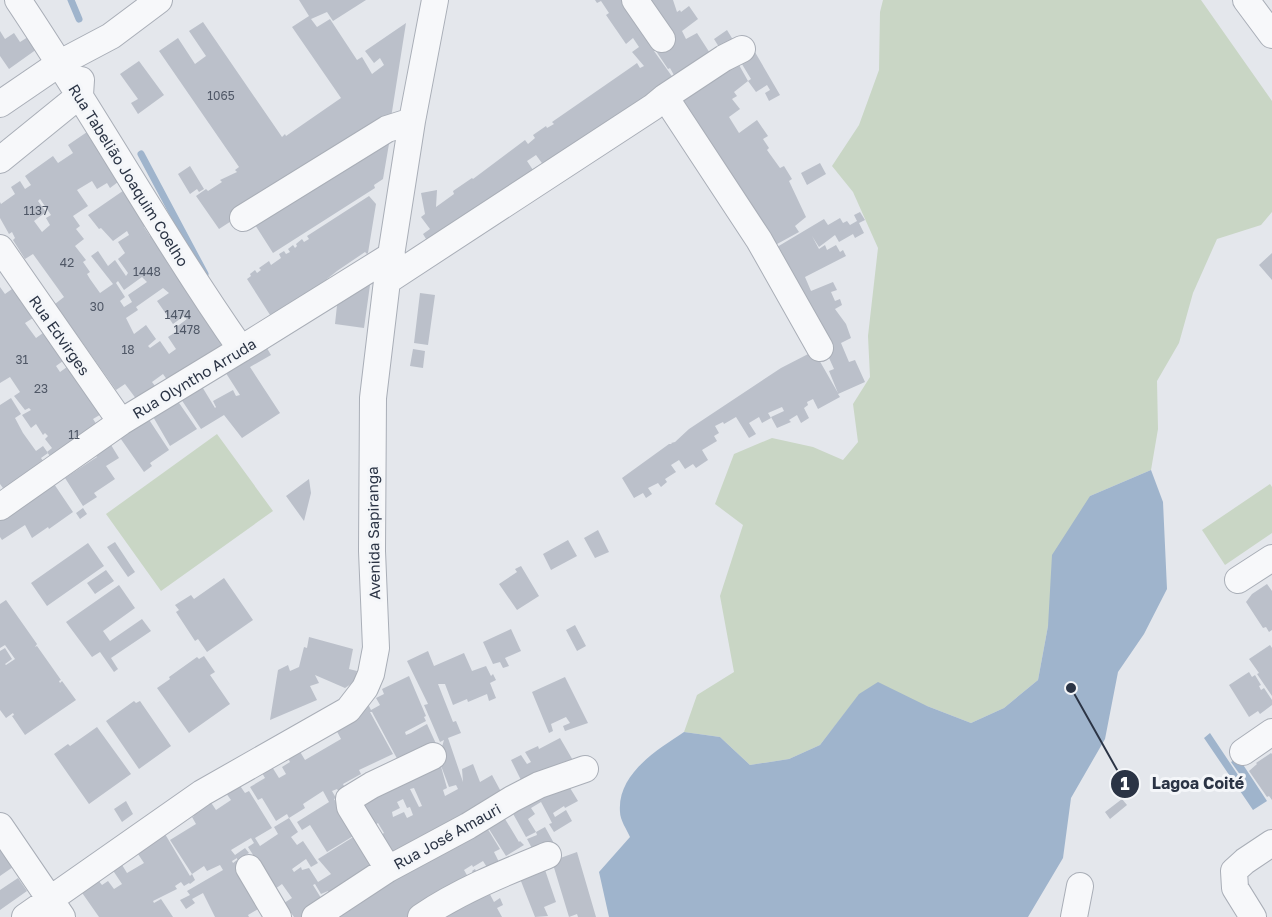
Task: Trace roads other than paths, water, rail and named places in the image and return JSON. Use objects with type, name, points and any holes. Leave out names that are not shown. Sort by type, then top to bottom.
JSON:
[{"type":"street","name":"Rua Tabelião Joaquim Coelho","points":[[18,0],[60,63],[205,298],[241,350]]},
{"type":"street","name":"Avenida Sapiranga","points":[[25,917],[56,908],[202,793],[348,710],[365,688],[371,674],[376,648],[372,551],[373,398],[387,281],[412,121],[435,0]]},
{"type":"street","points":[[635,0],[662,39]]},
{"type":"street","points":[[1246,0],[1272,33]]},
{"type":"street","points":[[0,104],[60,63],[111,36],[156,1]]},
{"type":"street","points":[[0,160],[80,95],[83,67],[111,36]]},
{"type":"street","points":[[387,281],[724,58],[742,49]]},
{"type":"street","points":[[665,97],[759,240],[820,348]]},
{"type":"street","points":[[243,218],[387,129],[412,121]]},
{"type":"street","name":"Rua Edvirges","points":[[0,248],[121,422]]},
{"type":"street","name":"Rua Olyntho Arruda","points":[[0,507],[121,422],[392,255]]},
{"type":"street","points":[[1238,580],[1272,558]]},
{"type":"street","points":[[1244,752],[1272,732]]},
{"type":"street","points":[[388,869],[349,802],[352,796],[372,785],[433,756]]},
{"type":"street","name":"Rua José Amauri","points":[[315,917],[388,869],[539,785],[585,769]]},
{"type":"street","points":[[0,826],[56,908]]},
{"type":"street","points":[[1252,917],[1239,897],[1233,879],[1234,871],[1272,843]]},
{"type":"street","points":[[421,917],[438,905],[482,882],[548,855]]},
{"type":"street","points":[[249,868],[278,917]]},
{"type":"street","points":[[1074,917],[1080,886]]},
{"type":"water","points":[[1151,470],[1163,502],[1167,589],[1144,634],[1118,672],[1105,739],[1071,798],[1063,858],[1028,917],[609,917],[599,872],[630,837],[620,815],[621,798],[632,775],[651,755],[684,732],[720,737],[750,765],[789,759],[820,745],[859,694],[878,682],[927,706],[971,723],[1004,708],[1038,680],[1048,626],[1052,555],[1090,496]]},
{"type":"water","points":[[1210,733],[1240,778],[1241,776],[1231,762],[1238,757],[1267,801],[1253,810],[1204,738]]},
{"type":"waterway","points":[[71,0],[79,19]]},
{"type":"waterway","points":[[141,154],[205,274]]},
{"type":"place","name":"Lagoa Coité","points":[[1071,688]]}]
